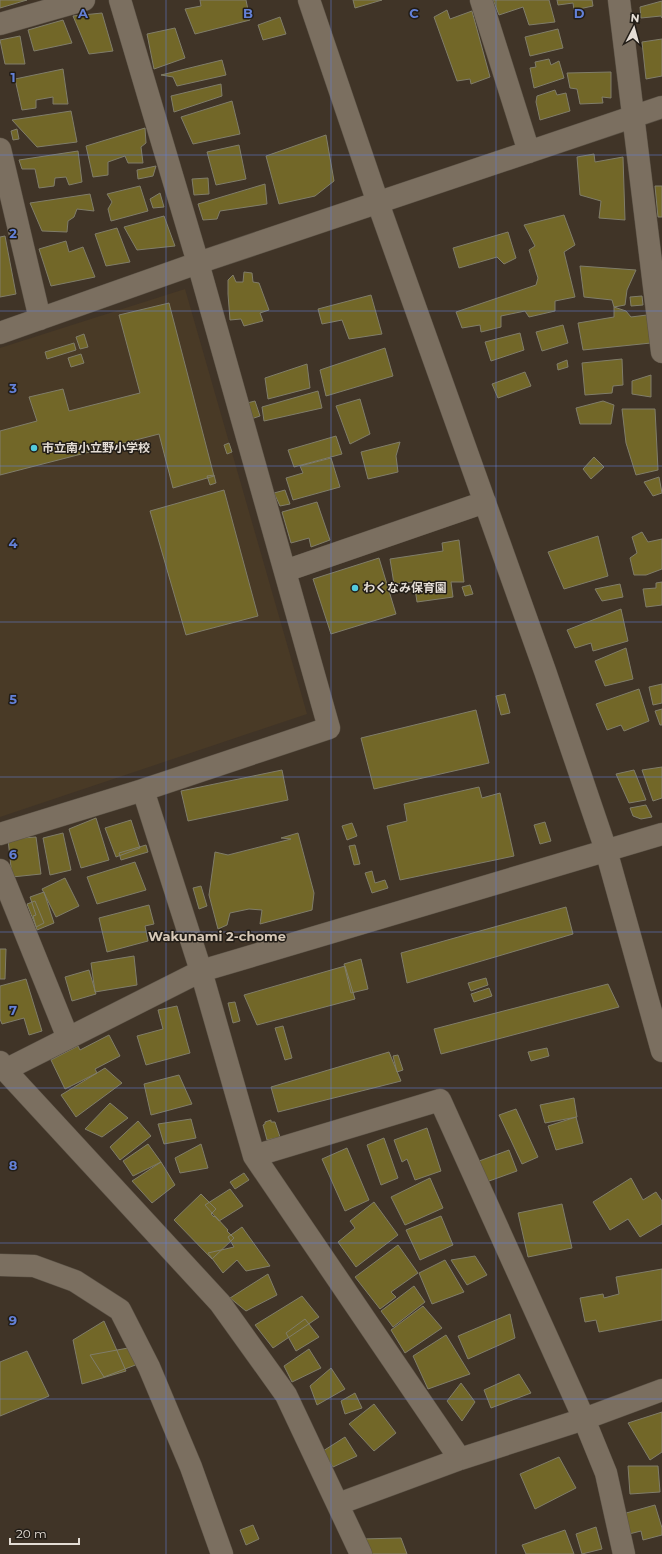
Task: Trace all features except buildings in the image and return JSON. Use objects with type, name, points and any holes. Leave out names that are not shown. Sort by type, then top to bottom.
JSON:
[{"type":"street","points":[[0,24],[84,0]]},
{"type":"street","points":[[0,834],[143,790],[329,728],[198,263],[120,0]]},
{"type":"street","points":[[309,0],[378,203],[546,671],[606,850],[662,1051]]},
{"type":"street","points":[[481,0],[529,152]]},
{"type":"street","points":[[619,0],[662,352]]},
{"type":"street","points":[[0,333],[198,263],[662,107]]},
{"type":"street","points":[[0,149],[40,319]]},
{"type":"street","points":[[285,571],[485,502]]},
{"type":"street","points":[[143,790],[201,971],[254,1156],[460,1459]]},
{"type":"street","points":[[361,1554],[286,1395],[220,1303],[2,1066],[68,1038],[201,971],[662,834]]},
{"type":"street","points":[[0,870],[68,1038]]},
{"type":"street","points":[[254,1156],[440,1100],[584,1420],[606,1473],[624,1554]]},
{"type":"street","points":[[0,1265],[34,1266],[75,1281],[120,1310],[149,1367],[191,1467],[222,1554]]},
{"type":"street","points":[[338,1504],[460,1459],[584,1420],[662,1390]]},
{"type":"shaded area","points":[[185,289],[307,714],[0,817],[0,348]]},
{"type":"place","name":"市立南小立野小学校","points":[[34,448]]},
{"type":"place","name":"わくなみ保育園","points":[[355,588]]},
{"type":"district","name":"Wakunami 2-chome","points":[[217,936]]}]
